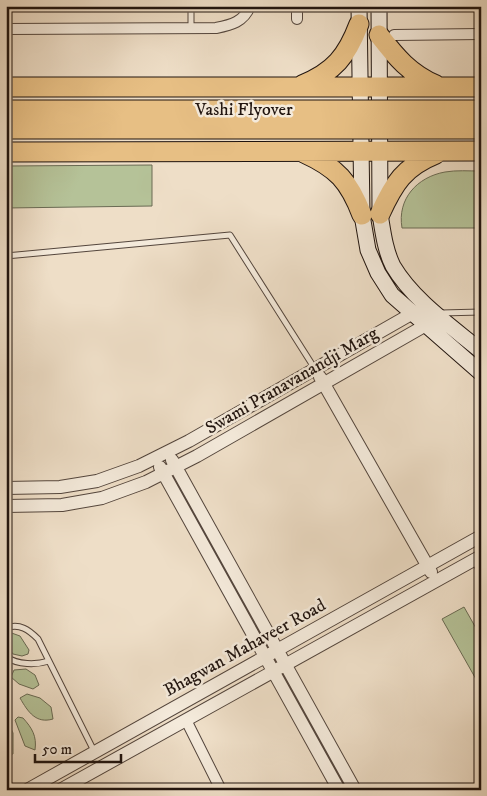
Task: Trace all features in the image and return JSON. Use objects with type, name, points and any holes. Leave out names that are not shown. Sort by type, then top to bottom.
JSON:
[{"type":"highway","points":[[298,87],[320,78],[338,64],[351,45],[359,15]]},
{"type":"highway","points":[[387,35],[402,64],[420,78],[442,87]]},
{"type":"highway","points":[[6,87],[481,87]]},
{"type":"highway","name":"Vashi Flyover","points":[[6,110],[481,110]]},
{"type":"highway","name":"Vashi Flyover","points":[[6,129],[481,129]]},
{"type":"highway","points":[[300,152],[321,161],[339,174],[371,215],[402,175],[419,161],[442,151]]},
{"type":"highway","points":[[6,152],[481,151]]},
{"type":"main road","points":[[379,6],[387,35],[379,87],[380,151],[368,250],[378,273],[392,295],[413,313],[431,319],[481,351]]},
{"type":"main road","points":[[359,15],[360,151],[371,215],[393,265],[431,319],[481,373]]},
{"type":"street","points":[[6,29],[216,28],[234,24],[247,14],[250,6]]},
{"type":"street","points":[[297,6],[297,19]]},
{"type":"street","points":[[387,35],[481,34]]},
{"type":"street","name":"Swami Pranavanandji Marg","points":[[6,488],[60,488],[97,481],[139,466],[413,313]]},
{"type":"street","name":"Swami Pranavanandji Marg","points":[[6,506],[62,505],[102,498],[146,482],[176,467],[323,383],[431,319]]},
{"type":"street","points":[[315,369],[436,581]]},
{"type":"street","points":[[167,451],[355,790]]},
{"type":"street","points":[[155,458],[339,790]]},
{"type":"street","name":"Bhagwan Mahaveer Road","points":[[27,790],[481,536]]},
{"type":"street","name":"Bhagwan Mahaveer Road","points":[[60,790],[81,785],[186,720],[477,558]]},
{"type":"street","points":[[186,720],[221,790]]},
{"type":"street","points":[[310,738],[323,732]]},
{"type":"lane","points":[[191,6],[191,28]]},
{"type":"lane","points":[[6,256],[230,235],[315,369]]},
{"type":"lane","points":[[431,319],[481,312]]},
{"type":"lane","points":[[477,558],[481,574]]},
{"type":"lane","points":[[6,628],[12,626],[27,628],[38,639],[95,752]]},
{"type":"lane","points":[[6,657],[25,663],[38,664],[49,661]]},
{"type":"green space","points":[[152,165],[152,206],[6,208],[6,166]]},
{"type":"green space","points":[[481,171],[481,228],[402,228],[401,217],[406,199],[418,184],[445,172]]},
{"type":"green space","points":[[464,607],[481,637],[481,688],[442,619]]},
{"type":"green space","points":[[6,631],[20,636],[29,650],[28,654],[22,656],[13,654],[6,644]]},
{"type":"green space","points":[[26,669],[35,675],[39,685],[33,689],[19,684],[11,677],[14,670]]},
{"type":"green space","points":[[27,694],[40,698],[51,707],[53,719],[42,720],[33,716],[20,698]]},
{"type":"green space","points":[[18,717],[23,718],[31,729],[35,740],[35,750],[25,746],[15,720]]},
{"type":"green space","points":[[6,718],[13,733],[13,754],[7,755]]}]
